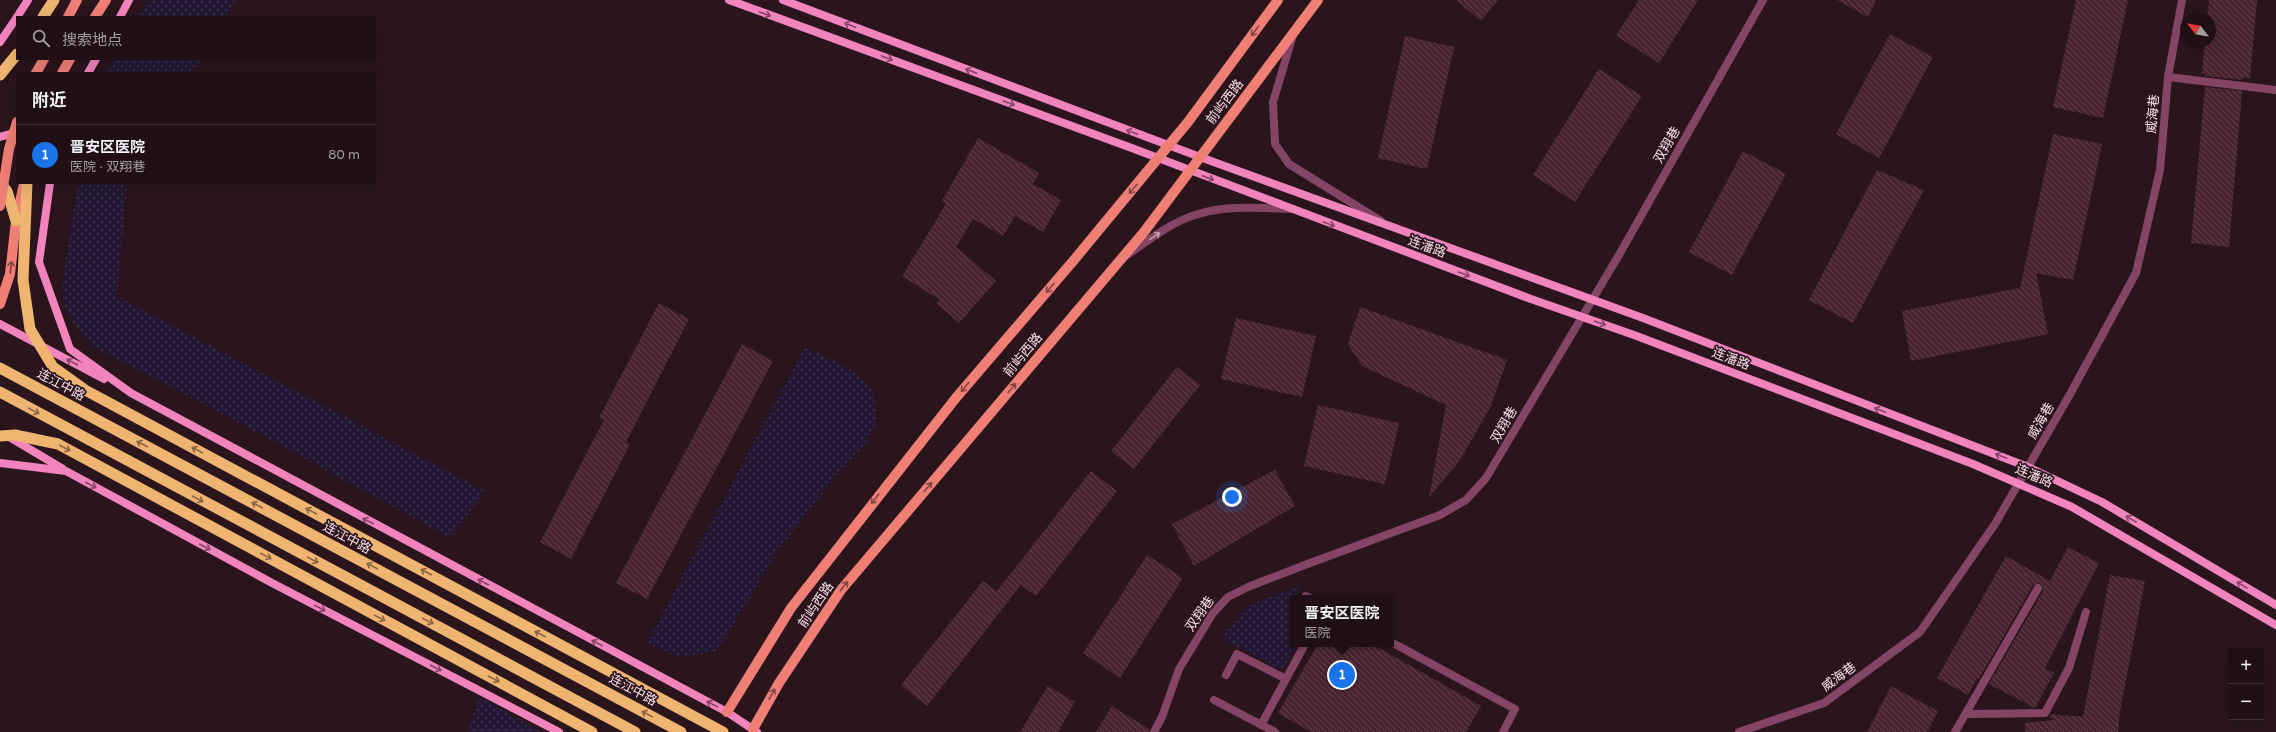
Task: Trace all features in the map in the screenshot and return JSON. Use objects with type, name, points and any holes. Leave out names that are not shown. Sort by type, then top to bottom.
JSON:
[{"type":"highway","points":[[44,16],[54,0]]},
{"type":"highway","points":[[0,75],[16,55]]},
{"type":"highway","points":[[0,183],[7,191],[16,222]]},
{"type":"highway","points":[[28,184],[24,287],[30,329],[53,367],[85,390],[723,732]]},
{"type":"highway","name":"连江中路","points":[[0,368],[681,732]]},
{"type":"highway","points":[[0,392],[635,732]]},
{"type":"highway","points":[[0,436],[15,435],[58,444],[592,732]]},
{"type":"main road","points":[[18,16],[28,0]]},
{"type":"main road","points":[[69,16],[77,0]]},
{"type":"main road","points":[[96,16],[106,0]]},
{"type":"main road","points":[[121,16],[129,0]]},
{"type":"main road","name":"连潘路","points":[[729,0],[1158,158],[2018,482],[2090,516],[2276,625]]},
{"type":"main road","name":"连潘路","points":[[783,0],[1200,157],[1592,300],[2028,467],[2102,502],[2276,605]]},
{"type":"main road","name":"前屿西路","points":[[727,712],[791,608],[909,455],[1169,145],[1278,0]]},
{"type":"main road","name":"前屿西路","points":[[755,730],[779,683],[841,590],[1123,258],[1318,0]]},
{"type":"main road","points":[[0,42],[16,18]]},
{"type":"main road","points":[[37,72],[43,60]]},
{"type":"main road","points":[[63,72],[69,60]]},
{"type":"main road","points":[[89,72],[95,60]]},
{"type":"main road","points":[[0,206],[9,149],[16,125]]},
{"type":"main road","points":[[0,137],[16,132]]},
{"type":"main road","points":[[0,304],[10,274],[16,222],[24,184]]},
{"type":"main road","points":[[50,184],[39,262],[70,349],[131,393]]},
{"type":"main road","points":[[0,324],[727,712],[755,730]]},
{"type":"main road","points":[[0,432],[66,472],[274,584],[559,732]]},
{"type":"main road","points":[[0,464],[66,472]]},
{"type":"street","name":"双翔巷","points":[[1154,732],[1162,717],[1179,669],[1213,613],[1228,597],[1248,587],[1302,566],[1428,521],[1450,510],[1472,494],[1497,462],[1592,300],[1763,0]]},
{"type":"street","name":"威海巷","points":[[1739,732],[1824,703],[1920,632],[1995,524],[2136,273],[2160,170],[2168,77],[2182,0]]},
{"type":"street","points":[[1294,31],[1273,102],[1275,144],[1289,164],[1390,227]]},
{"type":"street","points":[[2168,77],[2276,90]]},
{"type":"street","points":[[1123,258],[1162,232],[1195,215],[1242,207],[1290,209]]},
{"type":"street","points":[[1955,732],[2038,588]]},
{"type":"street","points":[[1966,714],[2045,712],[2069,668],[2086,612]]},
{"type":"street","points":[[1394,644],[1515,709],[1502,732]]},
{"type":"street","points":[[1261,725],[1303,647]]},
{"type":"street","points":[[1226,675],[1237,654],[1286,679]]},
{"type":"street","points":[[1214,700],[1275,732]]},
{"type":"shaded area","points":[[149,0],[236,0],[227,16],[140,16]]},
{"type":"shaded area","points":[[114,60],[200,60],[193,72],[108,72]]},
{"type":"shaded area","points":[[78,184],[127,184],[117,296],[485,491],[450,538],[253,430],[96,348],[85,339],[68,314],[64,302],[62,286]]},
{"type":"shaded area","points":[[805,347],[847,367],[873,389],[877,420],[867,442],[840,471],[778,550],[728,634],[714,652],[678,657],[647,643]]},
{"type":"shaded area","points":[[1298,586],[1298,595],[1290,595],[1290,647],[1297,647],[1281,670],[1222,638],[1247,606]]},
{"type":"shaded area","points":[[479,697],[542,732],[468,732]]},
{"type":"building","points":[[1456,0],[1498,0],[1481,21]]},
{"type":"building","points":[[1639,0],[1698,0],[1659,63],[1616,36]]},
{"type":"building","points":[[1837,0],[1876,0],[1868,17]]},
{"type":"building","points":[[2076,0],[2128,0],[2103,118],[2053,107]]},
{"type":"building","points":[[2209,0],[2257,0],[2250,78],[2243,77],[2243,80],[2205,76],[2206,73],[2202,73],[2204,48],[2216,48],[2216,12],[2208,12]]},
{"type":"building","points":[[1890,34],[1933,57],[1879,158],[1836,134]]},
{"type":"building","points":[[1405,36],[1454,47],[1427,169],[1378,158]]},
{"type":"building","points":[[1599,69],[1642,96],[1575,202],[1533,175]]},
{"type":"building","points":[[2205,87],[2242,91],[2229,247],[2191,243]]},
{"type":"building","points":[[2053,134],[2102,144],[2073,280],[2036,273],[2048,334],[1911,361],[1902,311],[2020,288]]},
{"type":"building","points":[[978,138],[1039,173],[1033,184],[1061,200],[1043,232],[1015,216],[1003,236],[973,219],[956,247],[996,281],[959,323],[936,303],[940,300],[902,276],[946,204],[942,201]]},
{"type":"building","points":[[1743,151],[1786,174],[1732,275],[1689,252]]},
{"type":"building","points":[[1877,170],[1924,190],[1853,323],[1809,300]]},
{"type":"building","points":[[659,303],[689,319],[626,442],[630,444],[571,559],[540,542],[604,420],[599,418]]},
{"type":"building","points":[[1360,307],[1507,360],[1490,408],[1458,463],[1429,497],[1446,405],[1362,366],[1348,344]]},
{"type":"building","points":[[1236,318],[1316,336],[1302,397],[1221,379]]},
{"type":"building","points":[[742,344],[773,361],[647,599],[616,583]]},
{"type":"building","points":[[1177,367],[1200,385],[1134,469],[1111,451]]},
{"type":"building","points":[[1318,405],[1399,423],[1385,484],[1304,466]]},
{"type":"building","points":[[1275,470],[1295,506],[1194,566],[1172,524]]},
{"type":"building","points":[[1091,471],[1117,491],[1036,596],[1021,585],[927,706],[901,685],[983,581],[997,591]]},
{"type":"building","points":[[2068,547],[2099,563],[2045,668],[2054,673],[2035,708],[1989,684],[2043,591],[2043,586],[2040,583],[2033,585],[1979,679],[1977,678],[1968,695],[1937,678],[2006,556],[2050,581]]},
{"type":"building","points":[[1147,555],[1183,578],[1120,678],[1083,653]]},
{"type":"building","points":[[2110,575],[2145,581],[2120,711],[2118,732],[2025,732],[2025,723],[2054,720],[2049,717],[2051,714],[2083,717]]},
{"type":"building","points":[[1316,647],[1377,647],[1481,706],[1466,732],[1311,732],[1278,713]]},
{"type":"building","points":[[1048,686],[1075,702],[1058,732],[1020,732]]},
{"type":"building","points":[[1891,686],[1938,711],[1927,732],[1867,732]]},
{"type":"building","points":[[1112,706],[1149,729],[1149,732],[1096,732]]},
{"type":"place","name":"晋安区医院","points":[[1342,675]]}]
